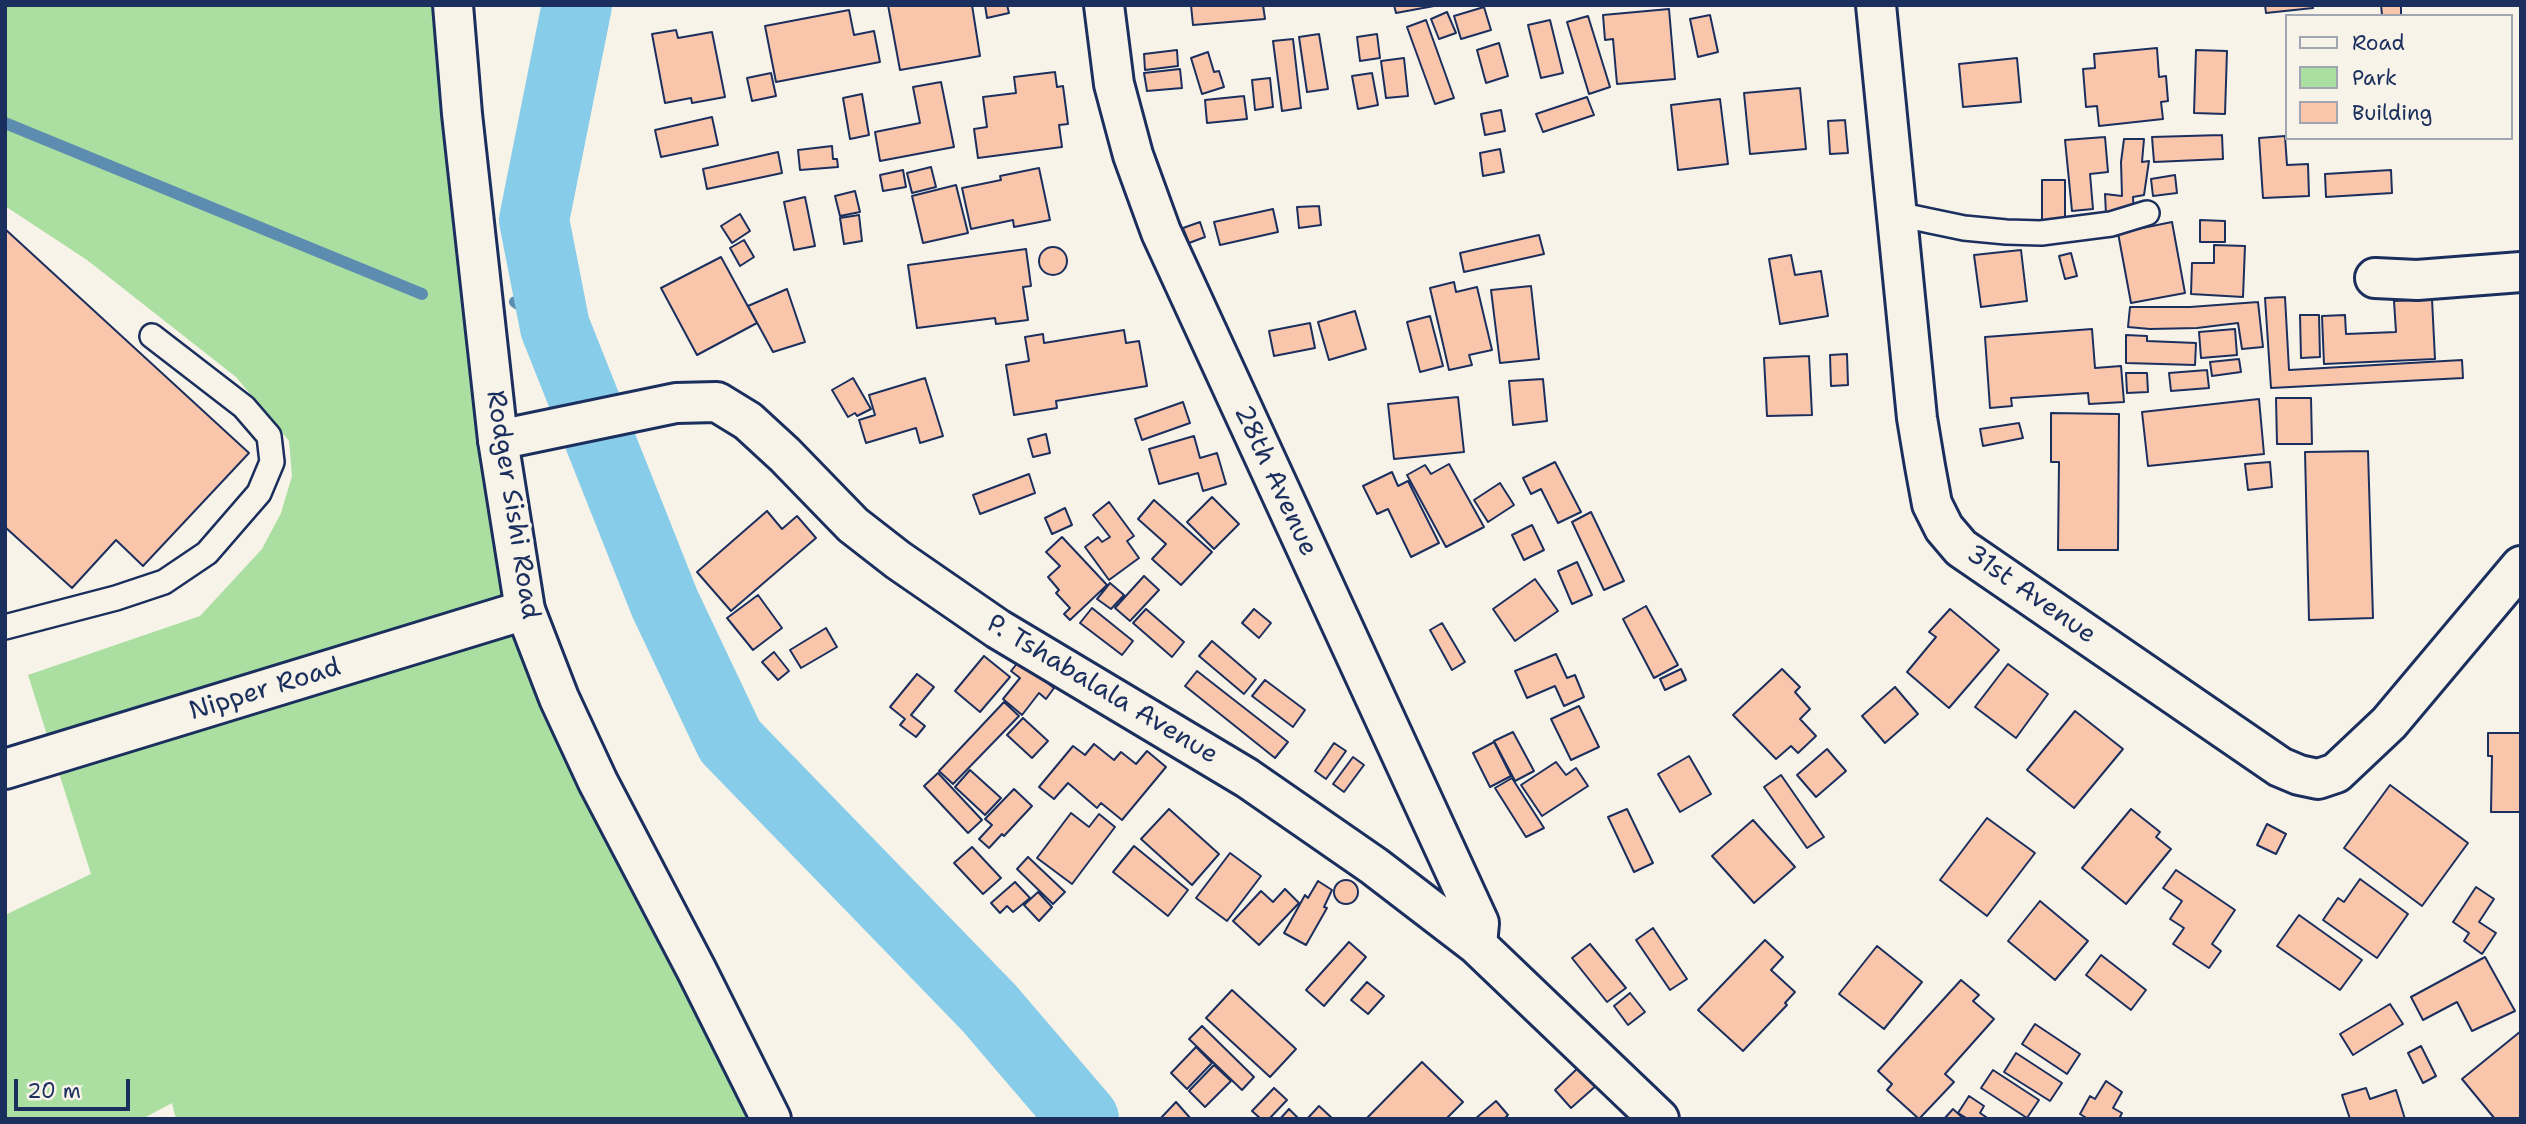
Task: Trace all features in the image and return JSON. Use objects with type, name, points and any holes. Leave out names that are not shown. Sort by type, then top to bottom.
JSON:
[{"type":"street","name":"Rodger Sishi Road","points":[[453,5],[462,114],[498,440],[525,610],[559,698],[598,782],[692,960],[771,1119]]},
{"type":"street","name":"28th Avenue","points":[[1104,5],[1114,84],[1133,155],[1161,232],[1479,923],[1477,945]]},
{"type":"street","name":"31st Avenue","points":[[1876,5],[1919,430],[1931,504],[1944,528],[1961,548],[2280,767],[2318,779],[2336,774],[2389,723],[2521,566]]},
{"type":"street","points":[[2375,278],[2417,280],[2521,272]]},
{"type":"street","name":"P. Tshabalala Avenue","points":[[498,440],[676,402],[716,402],[748,421],[853,525],[898,560],[998,629],[1247,778],[1374,866],[1477,945],[1659,1119]]},
{"type":"street","name":"Nipper Road","points":[[5,769],[525,610]]},
{"type":"lane","points":[[1897,214],[1964,228],[2041,233],[2111,224],[2147,213]]},
{"type":"lane","points":[[5,627],[116,598],[164,582],[207,553],[259,493],[272,462],[269,436],[244,407],[152,336]]},
{"type":"green space","points":[[5,5],[452,5],[519,606],[770,1119],[176,1119],[172,1103],[142,1119],[5,1119],[5,915],[91,874],[28,675],[200,616],[262,549],[281,513],[292,476],[289,441],[236,377],[87,260],[5,206]]},
{"type":"building","points":[[888,5],[972,5],[980,56],[900,70]]},
{"type":"building","points":[[985,5],[1007,5],[1009,13],[987,18]]},
{"type":"building","points":[[1191,5],[1263,5],[1265,19],[1193,25]]},
{"type":"building","points":[[1394,5],[1434,5],[1434,6],[1396,13]]},
{"type":"building","points":[[2265,5],[2312,5],[2313,8],[2266,13]]},
{"type":"building","points":[[2381,5],[2401,5],[2401,14],[2382,14]]},
{"type":"building","points":[[1484,7],[1491,30],[1461,39],[1454,16]]},
{"type":"building","points":[[1669,9],[1675,79],[1617,84],[1613,39],[1605,40],[1603,15]]},
{"type":"building","points":[[849,10],[854,35],[874,31],[880,62],[776,82],[765,26]]},
{"type":"building","points":[[1447,12],[1456,33],[1439,39],[1431,19]]},
{"type":"building","points":[[1710,15],[1718,52],[1698,57],[1690,19]]},
{"type":"building","points":[[1588,16],[1610,87],[1589,94],[1567,22]]},
{"type":"building","points":[[1426,20],[1454,98],[1435,104],[1407,27]]},
{"type":"building","points":[[1550,20],[1563,73],[1541,78],[1528,25]]},
{"type":"building","points":[[676,30],[678,38],[712,32],[725,97],[692,103],[691,98],[665,103],[652,34]]},
{"type":"building","points":[[1319,34],[1328,89],[1307,92],[1299,37]]},
{"type":"building","points":[[1377,34],[1380,58],[1360,61],[1357,37]]},
{"type":"building","points":[[1293,39],[1301,108],[1282,111],[1273,41]]},
{"type":"building","points":[[1499,43],[1508,76],[1486,83],[1477,50]]},
{"type":"building","points":[[2157,48],[2159,77],[2166,76],[2168,101],[2161,102],[2163,119],[2099,126],[2097,106],[2086,107],[2083,69],[2095,68],[2094,54]]},
{"type":"building","points":[[1177,50],[1178,66],[1145,70],[1144,54]]},
{"type":"building","points":[[2196,50],[2227,51],[2225,114],[2194,113]]},
{"type":"building","points":[[1208,52],[1214,72],[1219,71],[1224,87],[1202,94],[1191,58]]},
{"type":"building","points":[[1404,58],[1408,96],[1386,98],[1381,61]]},
{"type":"building","points":[[2017,58],[2021,102],[1963,107],[1959,64]]},
{"type":"building","points":[[1180,69],[1182,88],[1147,91],[1144,73]]},
{"type":"building","points":[[1055,72],[1057,87],[1063,86],[1068,124],[1059,125],[1062,147],[978,158],[974,129],[987,127],[983,97],[1016,93],[1014,77]]},
{"type":"building","points":[[771,73],[776,96],[752,101],[747,78]]},
{"type":"building","points":[[1372,73],[1378,105],[1358,109],[1352,76]]},
{"type":"building","points":[[1270,78],[1273,107],[1255,110],[1252,80]]},
{"type":"building","points":[[941,82],[954,147],[880,161],[875,132],[920,123],[913,87]]},
{"type":"building","points":[[1800,88],[1806,149],[1750,154],[1744,93]]},
{"type":"building","points":[[862,94],[869,135],[850,139],[843,98]]},
{"type":"building","points":[[1244,96],[1247,119],[1207,123],[1205,100]]},
{"type":"building","points":[[1587,97],[1594,115],[1543,132],[1536,114]]},
{"type":"building","points":[[1720,99],[1728,164],[1678,170],[1671,105]]},
{"type":"building","points":[[1501,110],[1505,131],[1485,135],[1481,114]]},
{"type":"building","points":[[712,117],[718,145],[661,157],[655,130]]},
{"type":"building","points":[[1845,120],[1848,153],[1830,154],[1828,121]]},
{"type":"building","points":[[2222,135],[2223,159],[2154,162],[2152,137]]},
{"type":"building","points":[[2284,136],[2287,165],[2308,164],[2309,196],[2263,198],[2259,138]]},
{"type":"building","points":[[2105,137],[2108,172],[2090,174],[2093,209],[2072,211],[2065,140]]},
{"type":"building","points":[[2124,139],[2144,139],[2142,162],[2149,161],[2144,195],[2133,197],[2134,214],[2106,214],[2105,194],[2122,196],[2121,162]]},
{"type":"building","points":[[832,146],[833,159],[837,159],[838,167],[800,170],[798,150]]},
{"type":"building","points":[[1500,149],[1504,172],[1483,176],[1480,153]]},
{"type":"building","points":[[778,152],[782,173],[707,189],[703,169]]},
{"type":"building","points":[[931,167],[936,187],[912,193],[907,173]]},
{"type":"building","points":[[1039,168],[1050,220],[1014,227],[1013,220],[971,229],[962,188]]},
{"type":"building","points":[[903,170],[906,187],[883,191],[880,175]]},
{"type":"building","points":[[2391,170],[2392,193],[2326,197],[2325,174]]},
{"type":"building","points":[[2175,175],[2177,193],[2153,196],[2151,179]]},
{"type":"building","points":[[2042,180],[2065,180],[2065,222],[2042,223]]},
{"type":"building","points":[[956,185],[968,233],[923,243],[912,196]]},
{"type":"building","points":[[855,191],[860,212],[840,216],[835,196]]},
{"type":"building","points":[[805,197],[815,246],[794,250],[784,202]]},
{"type":"building","points":[[1319,206],[1321,225],[1299,228],[1297,207]]},
{"type":"building","points":[[1273,209],[1278,232],[1220,245],[1214,222]]},
{"type":"building","points":[[740,214],[750,231],[732,243],[721,226]]},
{"type":"building","points":[[859,215],[862,241],[844,244],[840,218]]},
{"type":"building","points":[[2200,220],[2225,221],[2225,242],[2200,242]]},
{"type":"building","points":[[1200,222],[1205,237],[1189,243],[1183,228]]},
{"type":"building","points":[[2172,222],[2185,293],[2131,303],[2118,233]]},
{"type":"building","points":[[5,229],[249,453],[143,566],[116,540],[72,588],[5,527]]},
{"type":"building","points":[[1539,235],[1544,254],[1464,272],[1460,253]]},
{"type":"building","points":[[744,240],[754,257],[740,266],[730,248]]},
{"type":"building","points":[[2214,245],[2245,246],[2243,297],[2191,294],[2192,263],[2214,263]]},
{"type":"building","points":[[1053,247],[1063,251],[1067,261],[1063,271],[1053,275],[1043,271],[1039,261],[1043,251]]},
{"type":"building","points":[[1026,249],[1031,286],[1023,287],[1028,320],[996,324],[995,318],[917,328],[908,265]]},
{"type":"building","points":[[2021,250],[2027,301],[1981,307],[1974,255]]},
{"type":"building","points":[[2071,253],[2077,276],[2065,279],[2059,256]]},
{"type":"building","points":[[1791,255],[1795,275],[1821,271],[1828,316],[1780,324],[1769,259]]},
{"type":"building","points":[[721,257],[757,323],[697,355],[661,288]]},
{"type":"building","points":[[1454,282],[1456,292],[1477,287],[1492,350],[1469,355],[1472,365],[1449,370],[1430,288]]},
{"type":"building","points":[[1531,286],[1539,359],[1500,363],[1491,290]]},
{"type":"building","points":[[787,289],[805,342],[773,352],[748,306]]},
{"type":"building","points":[[2285,297],[2289,370],[2462,360],[2463,378],[2271,388],[2265,298]]},
{"type":"building","points":[[2432,299],[2435,359],[2324,364],[2322,316],[2345,315],[2346,334],[2396,332],[2394,301]]},
{"type":"building","points":[[2258,302],[2263,347],[2242,349],[2238,323],[2197,328],[2128,327],[2130,307],[2190,307]]},
{"type":"building","points":[[1355,311],[1366,349],[1329,360],[1318,322]]},
{"type":"building","points":[[2300,315],[2319,315],[2320,357],[2301,358]]},
{"type":"building","points":[[1430,316],[1443,366],[1420,372],[1407,322]]},
{"type":"building","points":[[1310,323],[1315,348],[1274,356],[1269,331]]},
{"type":"building","points":[[2092,329],[2095,368],[2121,366],[2124,402],[2089,404],[2088,393],[2011,398],[2012,406],[1990,408],[1985,337]]},
{"type":"building","points":[[2235,329],[2237,355],[2201,358],[2199,332]]},
{"type":"building","points":[[1124,330],[1126,343],[1139,341],[1147,386],[1056,401],[1057,408],[1014,415],[1006,365],[1029,361],[1025,337],[1043,334],[1044,343]]},
{"type":"building","points":[[2126,335],[2147,336],[2147,341],[2196,343],[2195,365],[2126,363]]},
{"type":"building","points":[[1847,354],[1848,385],[1831,386],[1830,355]]},
{"type":"building","points":[[1809,356],[1812,415],[1767,416],[1764,358]]},
{"type":"building","points":[[2239,359],[2241,372],[2212,376],[2210,362]]},
{"type":"building","points":[[2207,370],[2209,388],[2171,391],[2169,373]]},
{"type":"building","points":[[2126,373],[2147,373],[2148,392],[2127,393]]},
{"type":"building","points":[[853,378],[871,409],[848,417],[832,390]]},
{"type":"building","points":[[925,378],[943,436],[920,443],[916,428],[866,443],[859,420],[875,415],[869,395]]},
{"type":"building","points":[[1543,379],[1547,421],[1513,425],[1509,381]]},
{"type":"building","points":[[1458,397],[1464,452],[1394,459],[1388,404]]},
{"type":"building","points":[[2276,398],[2311,398],[2312,444],[2277,444]]},
{"type":"building","points":[[2259,399],[2264,454],[2148,466],[2142,412]]},
{"type":"building","points":[[1183,402],[1190,423],[1142,440],[1135,419]]},
{"type":"building","points":[[2051,413],[2119,414],[2118,550],[2058,550],[2059,462],[2051,462]]},
{"type":"building","points":[[2019,423],[2023,438],[1983,446],[1980,429]]},
{"type":"building","points":[[1046,434],[1050,453],[1033,457],[1028,439]]},
{"type":"building","points":[[1194,436],[1200,458],[1217,453],[1226,484],[1203,491],[1198,473],[1159,484],[1149,449]]},
{"type":"building","points":[[2368,451],[2373,618],[2309,620],[2305,452]]},
{"type":"building","points":[[1555,462],[1581,512],[1558,523],[1541,489],[1531,494],[1523,478]]},
{"type":"building","points":[[2270,462],[2272,487],[2248,490],[2245,464]]},
{"type":"building","points":[[1449,464],[1484,527],[1446,547],[1407,475],[1425,465],[1431,474]]},
{"type":"building","points":[[1392,472],[1398,486],[1408,481],[1439,543],[1411,557],[1388,509],[1377,514],[1363,486]]},
{"type":"building","points":[[1029,474],[1035,493],[980,514],[973,495]]},
{"type":"building","points":[[1500,483],[1514,505],[1488,522],[1474,500]]},
{"type":"building","points":[[1212,497],[1239,524],[1214,549],[1187,522]]},
{"type":"building","points":[[1154,500],[1212,552],[1181,585],[1152,559],[1166,544],[1138,519]]},
{"type":"building","points":[[1109,502],[1134,536],[1127,541],[1139,558],[1109,580],[1085,547],[1098,537],[1102,542],[1110,537],[1093,515]]},
{"type":"building","points":[[1065,508],[1072,525],[1052,534],[1045,518]]},
{"type":"building","points":[[767,511],[782,529],[797,516],[816,538],[731,611],[697,572]]},
{"type":"building","points":[[1591,512],[1624,581],[1604,590],[1572,522]]},
{"type":"building","points":[[1532,525],[1544,550],[1524,560],[1512,535]]},
{"type":"building","points":[[1062,537],[1107,585],[1070,620],[1064,614],[1070,608],[1056,593],[1059,590],[1048,577],[1060,566],[1046,552]]},
{"type":"building","points":[[1577,562],[1592,595],[1572,604],[1558,571]]},
{"type":"building","points":[[1144,576],[1159,590],[1130,621],[1115,608]]},
{"type":"building","points":[[1535,579],[1558,611],[1515,641],[1493,609]]},
{"type":"building","points":[[1110,583],[1124,595],[1111,609],[1097,599]]},
{"type":"building","points":[[758,595],[782,628],[753,650],[727,618]]},
{"type":"building","points":[[1646,606],[1678,665],[1654,678],[1623,619]]},
{"type":"building","points":[[1092,608],[1133,641],[1122,655],[1080,623]]},
{"type":"building","points":[[1146,609],[1184,642],[1172,657],[1133,623]]},
{"type":"building","points":[[1254,609],[1271,623],[1259,638],[1242,623]]},
{"type":"building","points":[[1950,609],[1999,650],[1949,708],[1907,672],[1936,637],[1929,632]]},
{"type":"building","points":[[1442,623],[1465,662],[1452,670],[1430,630]]},
{"type":"building","points":[[826,628],[837,647],[801,668],[790,650]]},
{"type":"building","points":[[1212,641],[1256,679],[1244,694],[1199,656]]},
{"type":"building","points":[[774,652],[789,671],[778,680],[762,662]]},
{"type":"building","points":[[1556,654],[1567,678],[1575,675],[1584,697],[1564,706],[1555,686],[1527,698],[1515,671]]},
{"type":"building","points":[[984,656],[1010,677],[980,712],[955,691]]},
{"type":"building","points":[[1019,661],[1054,688],[1046,699],[1039,693],[1022,715],[1003,699],[1020,678],[1011,671]]},
{"type":"building","points":[[2008,664],[2048,694],[2016,738],[1975,707]]},
{"type":"building","points":[[1681,669],[1686,680],[1665,690],[1660,679]]},
{"type":"building","points":[[1782,669],[1800,687],[1795,692],[1810,709],[1800,719],[1816,736],[1798,753],[1791,746],[1776,759],[1733,715]]},
{"type":"building","points":[[1197,671],[1288,742],[1275,758],[1185,686]]},
{"type":"building","points":[[917,674],[934,687],[911,715],[925,726],[916,737],[900,725],[905,719],[890,707]]},
{"type":"building","points":[[1265,680],[1305,710],[1293,727],[1252,696]]},
{"type":"building","points":[[1895,687],[1918,714],[1885,743],[1862,716]]},
{"type":"building","points":[[1004,702],[1019,716],[953,784],[939,771]]},
{"type":"building","points":[[1579,706],[1599,747],[1571,760],[1551,719]]},
{"type":"building","points":[[2075,711],[2123,749],[2074,808],[2027,770]]},
{"type":"building","points":[[1023,718],[1048,741],[1032,758],[1007,735]]},
{"type":"building","points":[[1513,732],[1534,771],[1515,781],[1494,741]]},
{"type":"building","points":[[2488,733],[2521,733],[2521,812],[2491,812],[2492,756],[2488,756]]},
{"type":"building","points":[[1494,742],[1511,776],[1490,787],[1473,753]]},
{"type":"building","points":[[1334,743],[1346,751],[1326,779],[1315,771]]},
{"type":"building","points":[[1094,744],[1114,760],[1121,752],[1136,764],[1147,751],[1166,767],[1122,820],[1101,803],[1097,808],[1068,783],[1054,799],[1039,787],[1073,746],[1085,755]]},
{"type":"building","points":[[1827,749],[1846,771],[1816,797],[1797,775]]},
{"type":"building","points":[[1689,756],[1711,794],[1680,812],[1658,774]]},
{"type":"building","points":[[1353,757],[1364,765],[1344,792],[1333,784]]},
{"type":"building","points":[[1556,762],[1566,775],[1576,768],[1588,786],[1542,816],[1521,785]]},
{"type":"building","points":[[970,770],[1001,798],[985,815],[955,787]]},
{"type":"building","points":[[938,773],[982,820],[968,833],[924,786]]},
{"type":"building","points":[[1781,775],[1824,837],[1807,848],[1764,787]]},
{"type":"building","points":[[1512,778],[1544,828],[1526,837],[1495,788]]},
{"type":"building","points":[[2390,785],[2468,843],[2422,906],[2344,848]]},
{"type":"building","points":[[1014,789],[1032,806],[989,848],[979,839],[992,825],[985,819]]},
{"type":"building","points":[[1169,809],[1219,854],[1192,885],[1141,839]]},
{"type":"building","points":[[1627,809],[1653,863],[1634,872],[1608,817]]},
{"type":"building","points":[[2131,809],[2160,832],[2156,837],[2171,849],[2126,904],[2082,868]]},
{"type":"building","points":[[1071,813],[1089,827],[1099,814],[1115,827],[1072,884],[1037,858]]},
{"type":"building","points":[[1987,818],[2035,853],[1987,916],[1940,880]]},
{"type":"building","points":[[1753,820],[1795,867],[1754,903],[1712,856]]},
{"type":"building","points":[[2267,824],[2286,834],[2276,854],[2257,845]]},
{"type":"building","points":[[1134,846],[1188,890],[1168,916],[1113,872]]},
{"type":"building","points":[[972,847],[1001,878],[983,894],[954,863]]},
{"type":"building","points":[[1230,853],[1261,876],[1227,921],[1196,898]]},
{"type":"building","points":[[1028,857],[1065,892],[1053,904],[1017,869]]},
{"type":"building","points":[[2176,870],[2235,910],[2212,944],[2221,951],[2209,968],[2173,944],[2184,928],[2170,919],[2182,901],[2163,888]]},
{"type":"building","points":[[2360,879],[2408,914],[2377,958],[2323,920],[2338,898],[2344,902]]},
{"type":"building","points":[[1346,880],[1355,883],[1358,892],[1355,901],[1346,904],[1337,901],[1334,892],[1337,883]]},
{"type":"building","points":[[1318,881],[1332,890],[1324,907],[1327,908],[1306,945],[1284,933],[1305,895],[1308,898]]},
{"type":"building","points":[[1015,882],[1030,898],[1013,912],[1007,906],[1000,913],[991,903]]},
{"type":"building","points":[[2476,887],[2494,899],[2479,922],[2496,933],[2482,954],[2464,941],[2469,933],[2453,922]]},
{"type":"building","points":[[1285,889],[1299,903],[1259,945],[1233,921],[1261,891],[1273,902]]},
{"type":"building","points":[[1038,892],[1052,907],[1039,921],[1024,905]]},
{"type":"building","points":[[2040,901],[2088,941],[2055,980],[2008,941]]},
{"type":"building","points":[[2299,915],[2362,960],[2340,990],[2277,946]]},
{"type":"building","points":[[1653,928],[1687,979],[1670,990],[1636,940]]},
{"type":"building","points":[[1765,940],[1783,957],[1771,970],[1795,992],[1785,1003],[1787,1005],[1743,1051],[1698,1010]]},
{"type":"building","points":[[1349,942],[1366,957],[1324,1006],[1306,990]]},
{"type":"building","points":[[1590,944],[1626,988],[1607,1002],[1572,958]]},
{"type":"building","points":[[1877,946],[1922,982],[1884,1029],[1839,994]]},
{"type":"building","points":[[2101,955],[2146,990],[2131,1010],[2086,975]]},
{"type":"building","points":[[2485,957],[2515,1011],[2472,1031],[2457,1002],[2423,1020],[2411,997]]},
{"type":"building","points":[[1961,980],[1979,995],[1973,1001],[1994,1019],[1945,1074],[1954,1082],[1919,1119],[1887,1090],[1892,1084],[1878,1071]]},
{"type":"building","points":[[1367,982],[1384,996],[1368,1014],[1351,1000]]},
{"type":"building","points":[[1232,990],[1296,1049],[1270,1077],[1206,1018]]},
{"type":"building","points":[[1630,993],[1645,1012],[1628,1025],[1614,1006]]},
{"type":"building","points":[[2390,1004],[2403,1024],[2353,1055],[2340,1034]]},
{"type":"building","points":[[2035,1024],[2080,1054],[2067,1074],[2022,1044]]},
{"type":"building","points":[[1202,1026],[1254,1077],[1242,1090],[1189,1039]]},
{"type":"building","points":[[2521,1031],[2521,1116],[2518,1119],[2495,1119],[2462,1079]]},
{"type":"building","points":[[2421,1046],[2436,1076],[2423,1083],[2408,1053]]},
{"type":"building","points":[[1196,1047],[1212,1063],[1187,1089],[1171,1073]]},
{"type":"building","points":[[2016,1053],[2062,1083],[2050,1101],[2004,1072]]},
{"type":"building","points":[[1422,1062],[1463,1102],[1446,1119],[1366,1119]]},
{"type":"building","points":[[1214,1065],[1231,1081],[1205,1107],[1189,1091]]},
{"type":"building","points":[[1580,1066],[1597,1085],[1571,1108],[1555,1090]]},
{"type":"building","points":[[1993,1070],[2039,1100],[2027,1118],[1981,1088]]},
{"type":"building","points":[[2106,1081],[2122,1092],[2113,1108],[2122,1113],[2119,1119],[2088,1119],[2080,1114],[2090,1096],[2095,1099]]},
{"type":"building","points":[[1274,1088],[1287,1100],[1269,1119],[1261,1119],[1252,1111]]},
{"type":"building","points":[[2366,1088],[2370,1099],[2396,1090],[2405,1119],[2350,1119],[2342,1095]]},
{"type":"building","points":[[1969,1096],[1984,1106],[1980,1113],[1989,1119],[1968,1119],[1958,1113]]},
{"type":"building","points":[[1496,1101],[1508,1115],[1504,1119],[1475,1119]]},
{"type":"building","points":[[1176,1102],[1191,1119],[1160,1119]]},
{"type":"building","points":[[1319,1106],[1333,1119],[1307,1119]]},
{"type":"building","points":[[1289,1109],[1299,1119],[1280,1119]]},
{"type":"building","points":[[1953,1109],[1964,1119],[1944,1119]]},
{"type":"waterway","points":[[577,5],[534,220],[555,327],[665,604],[730,741],[989,1008],[1084,1119]]},
{"type":"waterway","points":[[5,123],[422,294]]},
{"type":"waterway","points":[[515,302],[555,327]]}]
